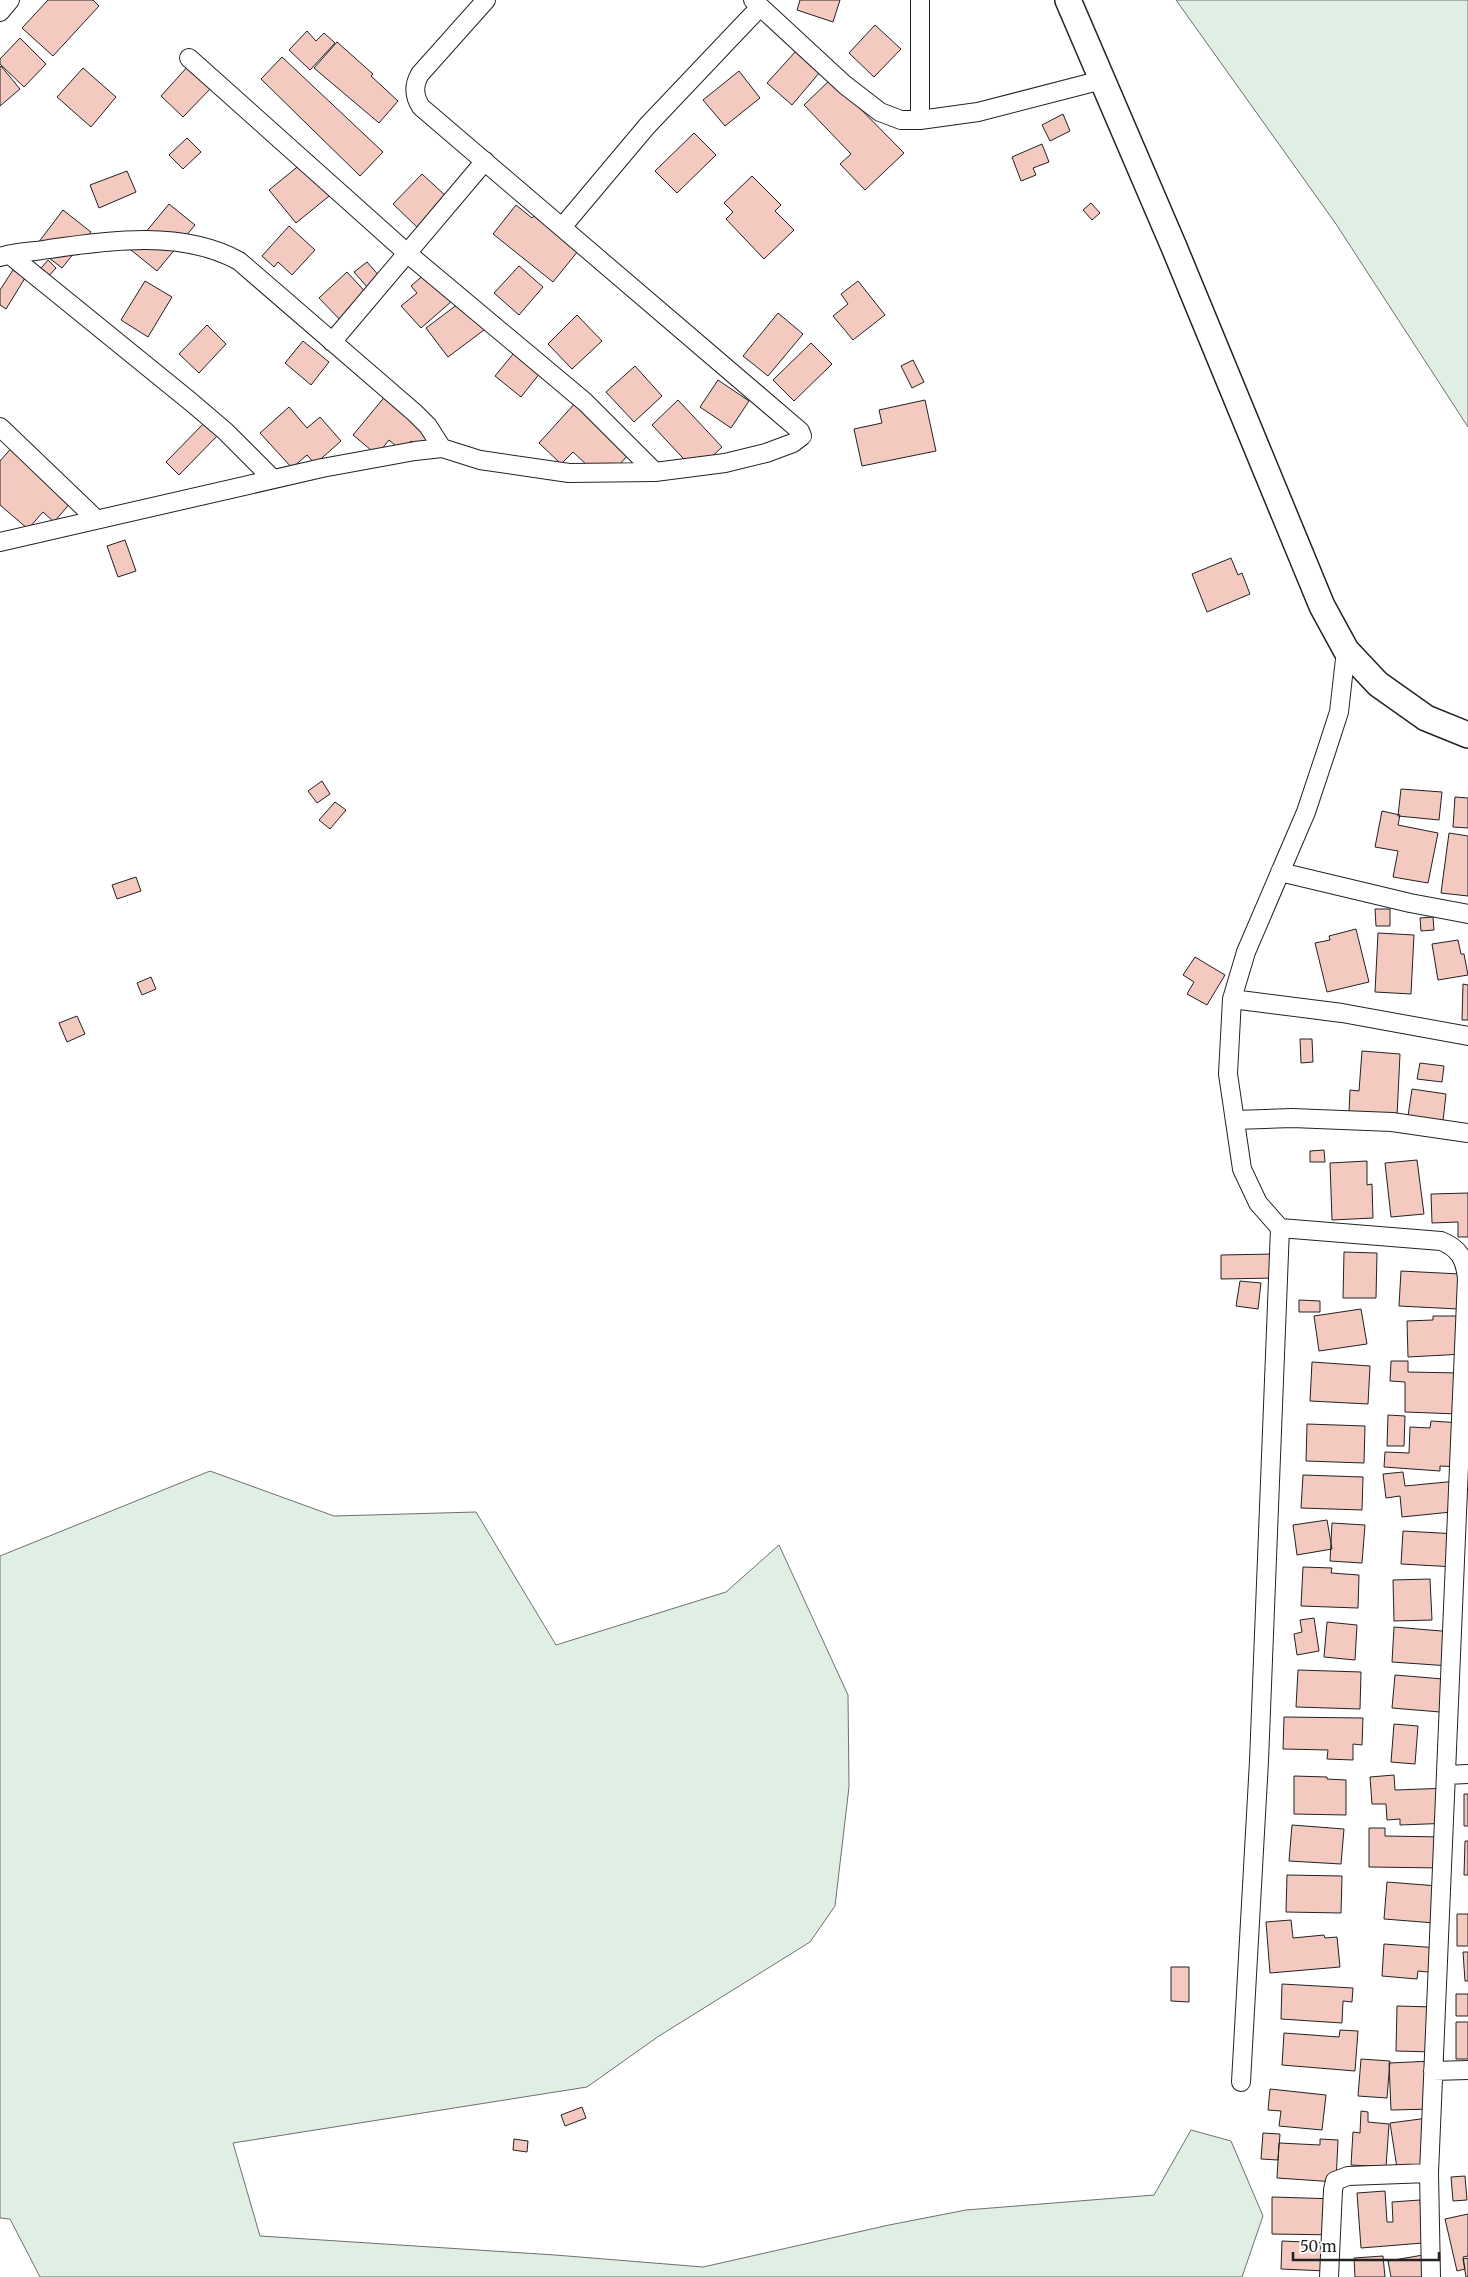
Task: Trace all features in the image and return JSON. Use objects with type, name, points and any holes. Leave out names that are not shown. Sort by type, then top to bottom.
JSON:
[{"type":"main road","points":[[1068,0],[1174,247],[1322,606],[1346,650],[1378,684],[1426,718],[1468,735]]},
{"type":"street","points":[[0,12],[10,0]]},
{"type":"street","points":[[0,542],[322,468],[442,448],[488,461],[569,473],[655,472],[717,464],[766,453],[800,439],[801,433],[563,226],[421,107],[416,100],[415,86],[420,74],[486,0]]},
{"type":"street","points":[[920,0],[920,120]]},
{"type":"street","points":[[563,226],[647,126],[757,3],[845,85],[880,112],[901,120],[920,120],[978,112],[1102,80]]},
{"type":"street","points":[[189,58],[407,253],[585,402],[655,472]]},
{"type":"street","points":[[332,342],[485,161]]},
{"type":"street","points":[[5,256],[99,241],[166,242],[211,248],[239,261],[415,413],[428,426],[442,448]]},
{"type":"street","points":[[5,256],[198,407],[274,479]]},
{"type":"street","points":[[0,427],[96,519]]},
{"type":"street","points":[[1241,2082],[1259,1761],[1280,1228],[1258,1203],[1242,1169],[1228,1074],[1232,1000],[1246,952],[1306,812],[1339,712],[1346,650]]},
{"type":"street","points":[[1280,872],[1410,903],[1468,914]]},
{"type":"street","points":[[1232,1000],[1342,1013],[1468,1036]]},
{"type":"street","points":[[1235,1120],[1292,1118],[1392,1122],[1468,1133]]},
{"type":"street","points":[[1280,1228],[1441,1241],[1456,1249],[1465,1264],[1467,1278],[1464,1419],[1429,2173],[1431,2277]]},
{"type":"street","points":[[1446,1775],[1468,1774]]},
{"type":"street","points":[[1433,2071],[1468,2070]]},
{"type":"street","points":[[1329,2277],[1335,2181],[1348,2176],[1429,2173]]},
{"type":"green space","points":[[1176,0],[1468,0],[1468,427],[1336,224]]},
{"type":"green space","points":[[210,1471],[334,1516],[476,1512],[556,1645],[726,1592],[779,1545],[848,1695],[849,1787],[835,1906],[810,1942],[659,2036],[587,2087],[233,2143],[260,2236],[555,2255],[703,2267],[889,2225],[966,2210],[1154,2195],[1191,2130],[1231,2141],[1263,2216],[1242,2277],[40,2277],[10,2219],[0,2218],[0,1556]]},
{"type":"building","points":[[48,0],[93,0],[99,6],[53,56],[22,28]]},
{"type":"building","points":[[800,0],[840,0],[833,22],[797,10]]},
{"type":"building","points":[[875,25],[901,49],[874,77],[849,53]]},
{"type":"building","points":[[307,31],[316,41],[324,33],[335,43],[310,70],[289,50]]},
{"type":"building","points":[[20,38],[46,64],[24,87],[0,64],[0,59]]},
{"type":"building","points":[[337,42],[373,74],[371,76],[398,101],[379,123],[314,68]]},
{"type":"building","points":[[796,51],[820,72],[792,105],[767,83]]},
{"type":"building","points":[[282,57],[383,152],[360,176],[261,79]]},
{"type":"building","points":[[189,65],[212,87],[183,117],[161,96]]},
{"type":"building","points":[[0,67],[20,89],[0,106]]},
{"type":"building","points":[[83,68],[116,97],[91,127],[57,97]]},
{"type":"building","points":[[739,71],[760,98],[725,126],[703,100]]},
{"type":"building","points":[[831,79],[904,153],[865,190],[840,164],[851,154],[804,105]]},
{"type":"building","points":[[1063,114],[1070,131],[1050,141],[1042,125]]},
{"type":"building","points":[[694,133],[716,155],[677,193],[655,171]]},
{"type":"building","points":[[187,138],[201,152],[183,169],[169,155]]},
{"type":"building","points":[[1042,144],[1049,162],[1033,168],[1036,175],[1021,181],[1012,157]]},
{"type":"building","points":[[312,155],[339,188],[296,223],[269,190]]},
{"type":"building","points":[[127,171],[136,192],[99,208],[90,185]]},
{"type":"building","points":[[422,174],[447,197],[418,228],[393,204]]},
{"type":"building","points":[[752,176],[781,205],[775,211],[794,230],[764,259],[726,219],[733,212],[724,203]]},
{"type":"building","points":[[1091,203],[1100,213],[1092,220],[1083,210]]},
{"type":"building","points":[[169,204],[195,225],[157,271],[131,250]]},
{"type":"building","points":[[516,205],[532,218],[534,216],[578,251],[553,282],[493,234]]},
{"type":"building","points":[[63,210],[91,232],[62,268],[35,247]]},
{"type":"building","points":[[289,226],[315,250],[292,275],[278,262],[274,267],[262,256]]},
{"type":"building","points":[[48,260],[56,268],[37,289],[29,282]]},
{"type":"building","points":[[367,262],[381,278],[368,288],[354,272]]},
{"type":"building","points":[[519,266],[543,287],[519,315],[494,293]]},
{"type":"building","points":[[13,270],[25,278],[6,309],[0,305],[0,290]]},
{"type":"building","points":[[347,272],[370,297],[343,323],[319,298]]},
{"type":"building","points":[[427,272],[452,301],[421,328],[401,306],[417,293],[411,286]]},
{"type":"building","points":[[145,281],[172,297],[148,337],[121,320]]},
{"type":"building","points":[[858,281],[885,315],[853,340],[833,316],[848,304],[841,294]]},
{"type":"building","points":[[470,295],[492,324],[448,357],[426,328]]},
{"type":"building","points":[[778,313],[803,334],[768,376],[743,356]]},
{"type":"building","points":[[577,315],[602,341],[572,369],[548,344]]},
{"type":"building","points":[[207,325],[226,344],[199,373],[179,354]]},
{"type":"building","points":[[303,341],[329,362],[311,385],[285,363]]},
{"type":"building","points":[[811,343],[832,364],[794,401],[773,380]]},
{"type":"building","points":[[518,348],[544,368],[521,397],[495,376]]},
{"type":"building","points":[[913,360],[924,382],[912,388],[901,366]]},
{"type":"building","points":[[635,366],[662,396],[634,422],[606,392]]},
{"type":"building","points":[[718,380],[749,401],[731,428],[700,407]]},
{"type":"building","points":[[387,394],[436,434],[423,450],[411,441],[402,451],[389,440],[377,455],[353,435]]},
{"type":"building","points":[[678,400],[722,447],[696,472],[652,425]]},
{"type":"building","points":[[925,400],[936,451],[862,466],[854,429],[882,423],[879,410]]},
{"type":"building","points":[[577,401],[631,452],[604,481],[573,452],[561,464],[539,443]]},
{"type":"building","points":[[289,407],[307,428],[320,417],[341,441],[315,464],[307,455],[292,468],[260,433]]},
{"type":"building","points":[[207,420],[220,433],[179,475],[166,462]]},
{"type":"building","points":[[14,445],[72,501],[54,522],[43,512],[28,529],[0,505],[0,461]]},
{"type":"building","points":[[125,540],[136,571],[118,577],[107,546]]},
{"type":"building","points":[[1231,558],[1238,575],[1242,573],[1250,594],[1207,612],[1192,574]]},
{"type":"building","points":[[322,781],[330,794],[317,803],[308,791]]},
{"type":"building","points":[[1401,789],[1442,792],[1439,820],[1398,816]]},
{"type":"building","points":[[1455,797],[1468,798],[1468,828],[1453,827]]},
{"type":"building","points":[[335,802],[346,810],[330,829],[319,820]]},
{"type":"building","points":[[1382,811],[1400,815],[1398,825],[1438,833],[1428,883],[1393,877],[1398,851],[1375,847]]},
{"type":"building","points":[[1449,833],[1468,836],[1468,896],[1441,893]]},
{"type":"building","points":[[136,877],[141,891],[117,899],[112,885]]},
{"type":"building","points":[[1375,909],[1390,909],[1390,926],[1376,926]]},
{"type":"building","points":[[1433,917],[1434,930],[1421,931],[1420,918]]},
{"type":"building","points":[[1356,929],[1369,982],[1327,992],[1315,943],[1330,940],[1329,936]]},
{"type":"building","points":[[1378,933],[1414,935],[1411,994],[1375,992]]},
{"type":"building","points":[[1458,940],[1461,954],[1464,954],[1468,975],[1438,980],[1432,944]]},
{"type":"building","points":[[1195,957],[1225,975],[1207,1005],[1187,994],[1194,982],[1183,975]]},
{"type":"building","points":[[151,977],[156,989],[142,995],[137,983]]},
{"type":"building","points":[[1463,984],[1468,985],[1468,1020],[1462,1020]]},
{"type":"building","points":[[77,1016],[85,1034],[67,1042],[59,1023]]},
{"type":"building","points":[[1300,1039],[1312,1039],[1313,1062],[1301,1063]]},
{"type":"building","points":[[1362,1051],[1400,1054],[1397,1116],[1349,1112],[1350,1090],[1359,1091]]},
{"type":"building","points":[[1420,1063],[1444,1066],[1442,1082],[1417,1079]]},
{"type":"building","points":[[1412,1089],[1446,1094],[1443,1121],[1408,1116]]},
{"type":"building","points":[[1324,1150],[1325,1162],[1310,1162],[1310,1151]]},
{"type":"building","points":[[1417,1160],[1424,1214],[1391,1217],[1385,1163]]},
{"type":"building","points":[[1367,1161],[1367,1185],[1372,1184],[1373,1218],[1332,1220],[1330,1163]]},
{"type":"building","points":[[1468,1193],[1468,1237],[1458,1237],[1458,1222],[1432,1223],[1431,1194]]},
{"type":"building","points":[[1344,1252],[1377,1253],[1376,1298],[1343,1298]]},
{"type":"building","points":[[1274,1254],[1275,1278],[1221,1279],[1221,1255]]},
{"type":"building","points":[[1401,1271],[1460,1274],[1458,1309],[1399,1306]]},
{"type":"building","points":[[1240,1281],[1261,1283],[1258,1309],[1236,1306]]},
{"type":"building","points":[[1299,1300],[1320,1301],[1320,1312],[1299,1312]]},
{"type":"building","points":[[1361,1309],[1367,1344],[1319,1351],[1314,1316]]},
{"type":"building","points":[[1433,1316],[1458,1316],[1464,1354],[1408,1357],[1407,1321],[1433,1320]]},
{"type":"building","points":[[1391,1361],[1408,1361],[1408,1372],[1460,1373],[1459,1414],[1405,1412],[1405,1382],[1390,1381]]},
{"type":"building","points":[[1312,1362],[1370,1366],[1368,1404],[1310,1401]]},
{"type":"building","points":[[1388,1415],[1405,1416],[1404,1446],[1387,1446]]},
{"type":"building","points":[[1431,1421],[1462,1423],[1460,1467],[1440,1466],[1440,1471],[1384,1467],[1385,1452],[1409,1453],[1410,1427],[1430,1428]]},
{"type":"building","points":[[1307,1424],[1365,1426],[1364,1463],[1306,1461]]},
{"type":"building","points":[[1403,1472],[1405,1486],[1457,1481],[1461,1511],[1402,1517],[1400,1496],[1386,1498],[1383,1474]]},
{"type":"building","points":[[1303,1475],[1363,1477],[1362,1510],[1301,1508]]},
{"type":"building","points":[[1327,1520],[1332,1549],[1297,1555],[1293,1525]]},
{"type":"building","points":[[1332,1523],[1365,1525],[1362,1563],[1330,1561]]},
{"type":"building","points":[[1403,1531],[1458,1534],[1456,1567],[1401,1564]]},
{"type":"building","points":[[1303,1567],[1332,1568],[1331,1573],[1359,1575],[1358,1608],[1301,1606]]},
{"type":"building","points":[[1430,1579],[1432,1620],[1394,1621],[1393,1580]]},
{"type":"building","points":[[1314,1618],[1319,1651],[1297,1655],[1294,1634],[1302,1632],[1300,1620]]},
{"type":"building","points":[[1327,1622],[1357,1625],[1355,1660],[1324,1657]]},
{"type":"building","points":[[1394,1627],[1453,1632],[1450,1666],[1392,1662]]},
{"type":"building","points":[[1298,1670],[1361,1672],[1360,1709],[1296,1707]]},
{"type":"building","points":[[1395,1675],[1455,1680],[1452,1713],[1392,1708]]},
{"type":"building","points":[[1284,1717],[1363,1718],[1362,1745],[1353,1744],[1353,1760],[1327,1759],[1328,1750],[1283,1749]]},
{"type":"building","points":[[1394,1724],[1418,1726],[1415,1764],[1391,1762]]},
{"type":"building","points":[[1394,1775],[1395,1790],[1450,1788],[1452,1823],[1400,1825],[1400,1819],[1387,1820],[1386,1804],[1372,1804],[1370,1777]]},
{"type":"building","points":[[1294,1776],[1327,1777],[1327,1779],[1346,1780],[1346,1815],[1294,1814]]},
{"type":"building","points":[[1464,1794],[1468,1794],[1468,1826],[1464,1826]]},
{"type":"building","points":[[1292,1825],[1344,1829],[1341,1864],[1289,1861]]},
{"type":"building","points":[[1369,1828],[1385,1828],[1385,1836],[1444,1837],[1443,1868],[1369,1867]]},
{"type":"building","points":[[1465,1841],[1468,1841],[1468,1875],[1464,1875]]},
{"type":"building","points":[[1287,1875],[1342,1876],[1341,1913],[1286,1912]]},
{"type":"building","points":[[1387,1882],[1438,1886],[1435,1923],[1384,1919]]},
{"type":"building","points":[[1457,1914],[1468,1914],[1468,1946],[1457,1946]]},
{"type":"building","points":[[1291,1920],[1293,1938],[1324,1935],[1325,1938],[1337,1937],[1340,1967],[1270,1973],[1266,1922]]},
{"type":"building","points":[[1384,1944],[1439,1948],[1437,1973],[1418,1971],[1417,1979],[1382,1976]]},
{"type":"building","points":[[1463,1952],[1468,1952],[1468,1981],[1465,1981]]},
{"type":"building","points":[[1171,1967],[1189,1967],[1189,2002],[1171,2001]]},
{"type":"building","points":[[1282,1984],[1353,1988],[1352,2002],[1343,2001],[1342,2023],[1281,2019]]},
{"type":"building","points":[[1456,1994],[1468,1994],[1468,2016],[1456,2016]]},
{"type":"building","points":[[1397,2006],[1434,2007],[1433,2052],[1396,2051]]},
{"type":"building","points":[[1456,2022],[1468,2022],[1468,2059],[1456,2059]]},
{"type":"building","points":[[1340,2030],[1358,2031],[1355,2071],[1282,2065],[1284,2033],[1339,2037]]},
{"type":"building","points":[[1361,2059],[1390,2061],[1387,2098],[1358,2096]]},
{"type":"building","points":[[1433,2061],[1435,2109],[1391,2110],[1389,2063]]},
{"type":"building","points":[[1270,2089],[1326,2095],[1322,2130],[1279,2126],[1281,2111],[1268,2110]]},
{"type":"building","points":[[582,2107],[586,2118],[565,2126],[561,2115]]},
{"type":"building","points":[[1361,2111],[1368,2112],[1368,2122],[1389,2124],[1386,2167],[1351,2165],[1353,2132],[1360,2133]]},
{"type":"building","points":[[1428,2118],[1435,2163],[1397,2168],[1390,2123]]},
{"type":"building","points":[[1263,2133],[1280,2134],[1278,2160],[1261,2159]]},
{"type":"building","points":[[514,2139],[528,2141],[527,2152],[513,2150]]},
{"type":"building","points":[[1320,2139],[1338,2140],[1336,2182],[1277,2178],[1279,2143],[1320,2145]]},
{"type":"building","points":[[1465,2176],[1467,2200],[1453,2201],[1451,2177]]},
{"type":"building","points":[[1385,2191],[1387,2222],[1393,2222],[1392,2202],[1420,2200],[1423,2243],[1361,2248],[1357,2193]]},
{"type":"building","points":[[1272,2197],[1338,2199],[1338,2235],[1272,2234]]},
{"type":"building","points":[[1468,2214],[1468,2256],[1463,2257],[1465,2269],[1457,2271],[1445,2219]]},
{"type":"building","points":[[1282,2241],[1327,2243],[1326,2271],[1281,2269]]},
{"type":"building","points":[[1423,2255],[1426,2277],[1391,2277],[1388,2261]]},
{"type":"building","points":[[1383,2256],[1385,2277],[1355,2277],[1354,2258]]},
{"type":"building","points":[[1468,2258],[1468,2277],[1466,2277],[1463,2259]]}]
